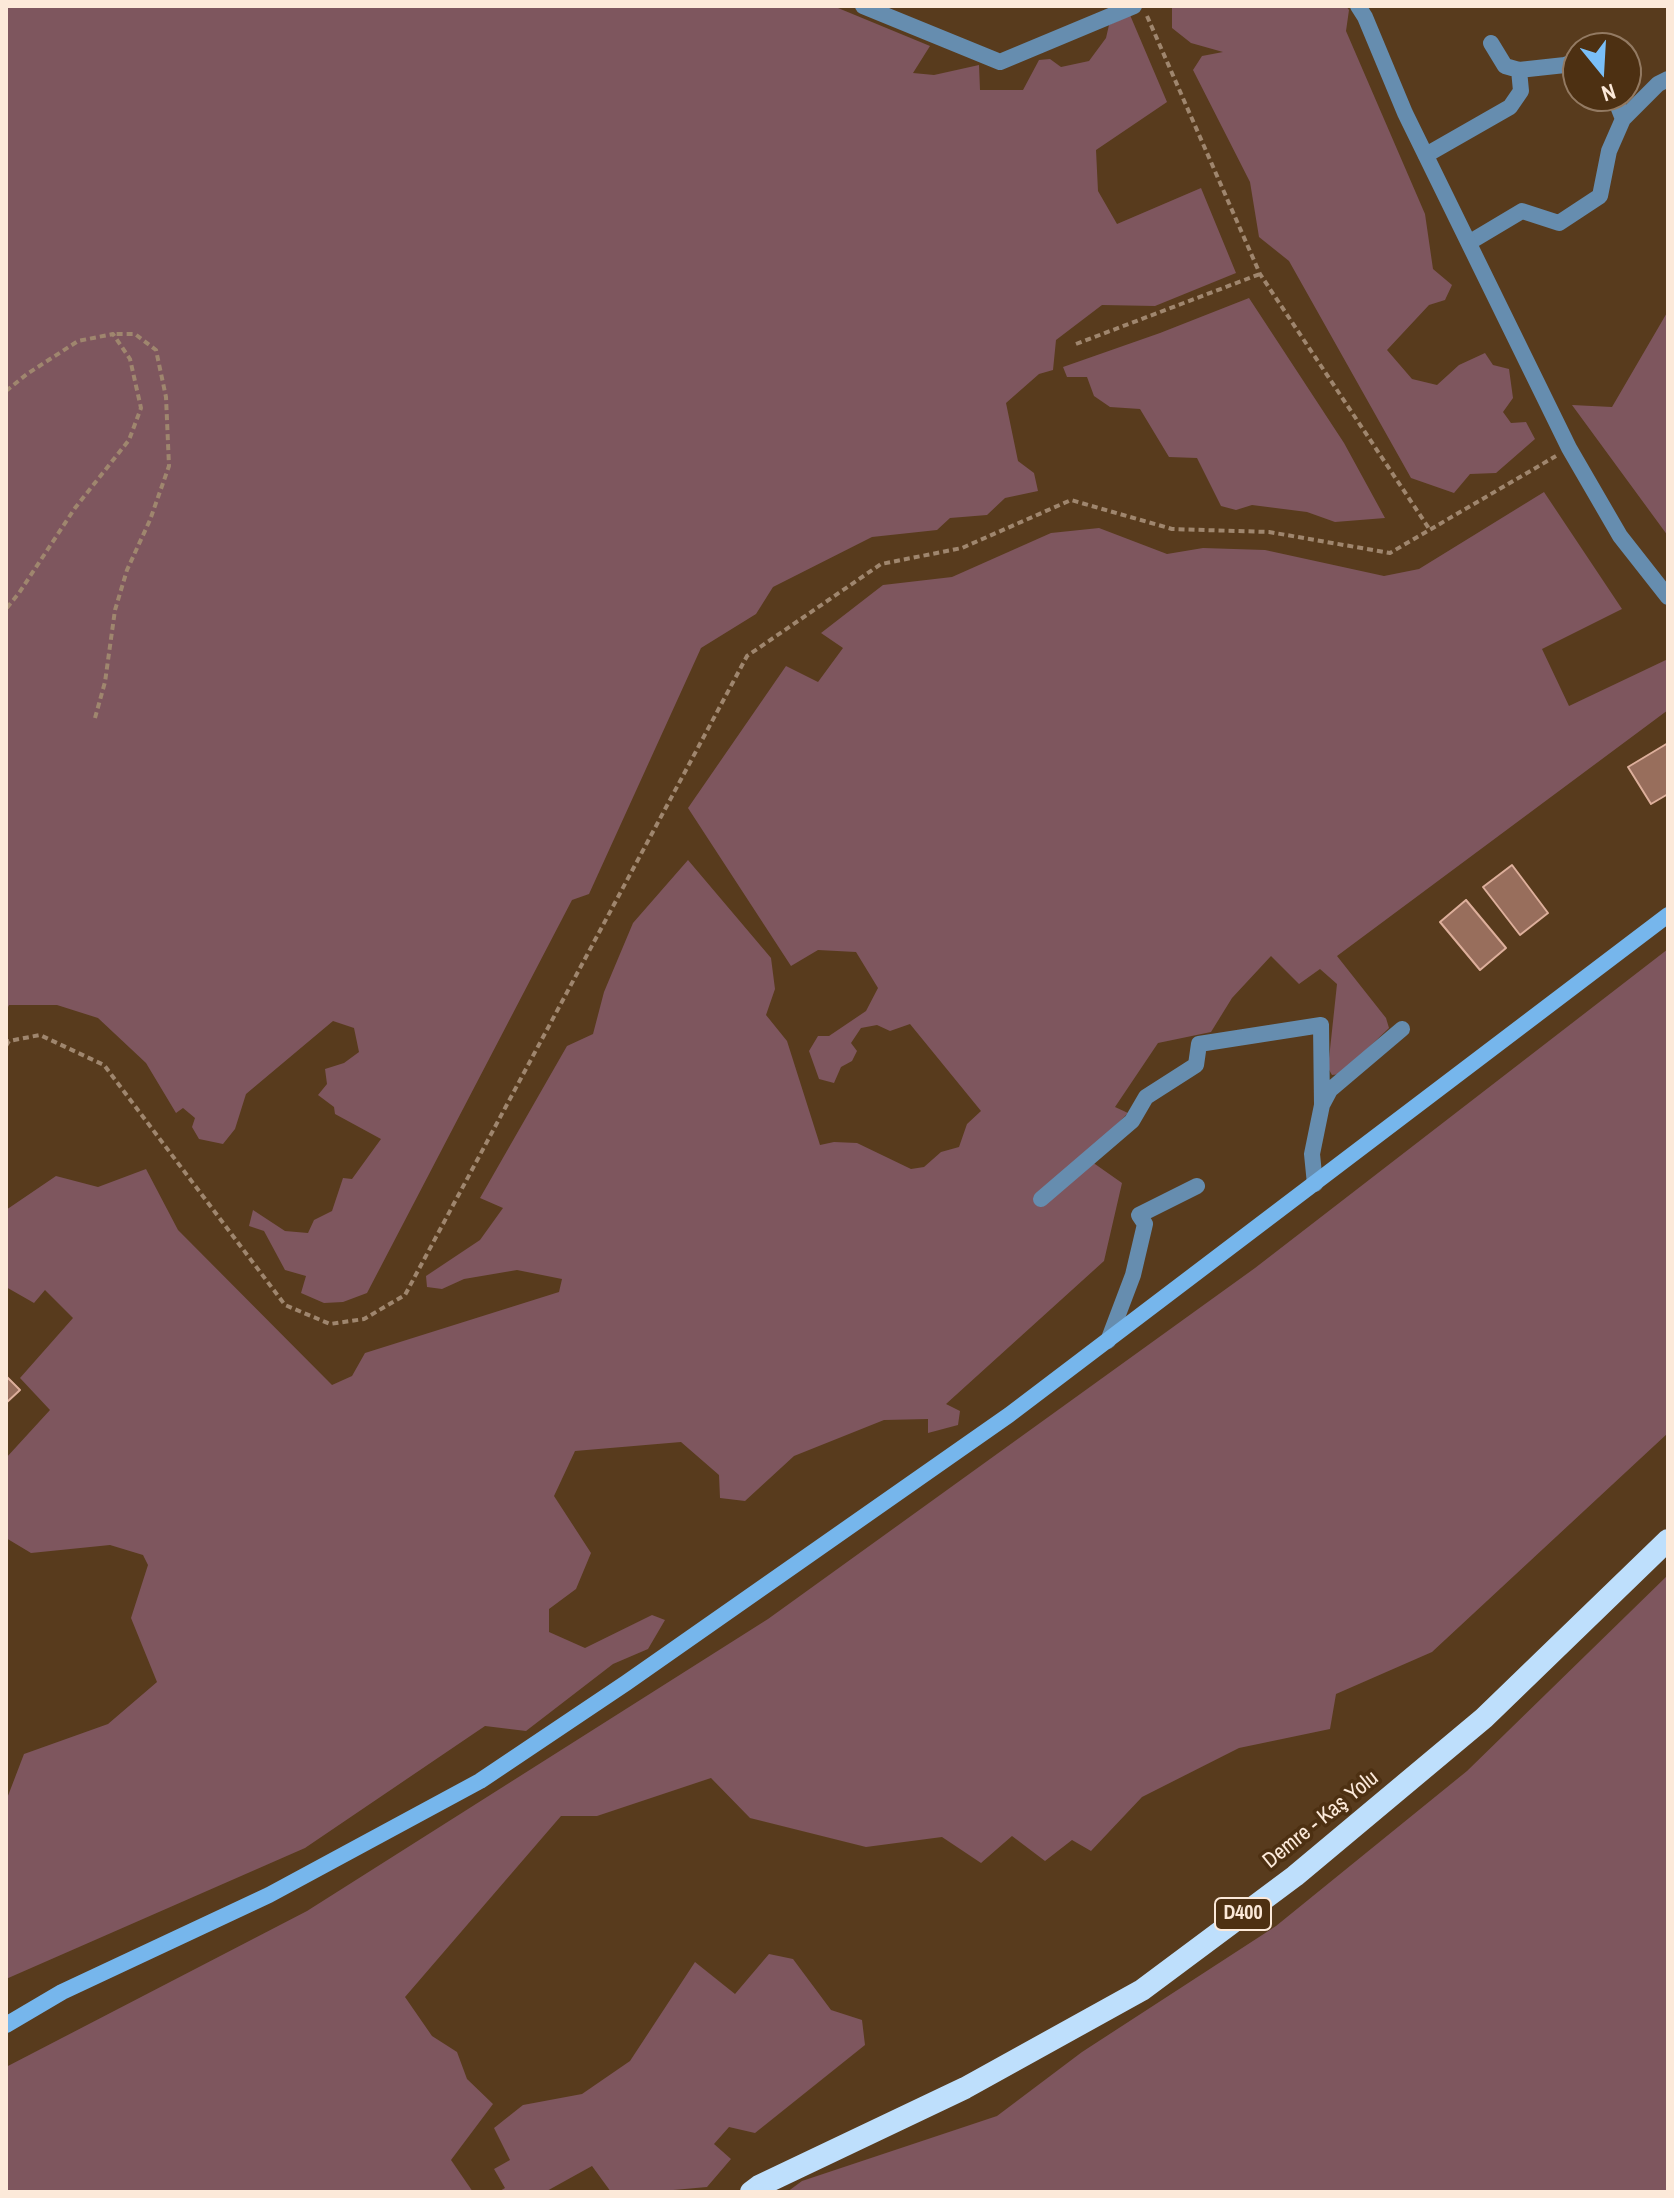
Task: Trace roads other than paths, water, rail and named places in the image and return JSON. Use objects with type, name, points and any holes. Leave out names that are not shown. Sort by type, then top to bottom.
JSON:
[{"type":"highway","name":"Demre - Kaş Yolu","points":[[751,2192],[965,2088],[1142,1990],[1295,1876],[1484,1718],[1668,1540]]},
{"type":"main road","points":[[6,2025],[62,1992],[269,1895],[480,1781],[1009,1415],[1668,915]]},
{"type":"street","points":[[863,6],[1000,62],[1134,6]]},
{"type":"street","points":[[1358,6],[1405,113],[1569,448],[1620,536],[1668,597]]},
{"type":"street","points":[[1491,43],[1505,66],[1519,70],[1562,65]]},
{"type":"street","points":[[1426,155],[1510,107],[1521,91],[1519,70]]},
{"type":"street","points":[[1470,242],[1522,211],[1559,223],[1600,196],[1609,151],[1623,119],[1658,84],[1668,79]]},
{"type":"street","points":[[1620,112],[1623,119]]},
{"type":"street","points":[[1041,1199],[1132,1121],[1146,1097],[1196,1065],[1199,1044],[1321,1025],[1322,1105],[1312,1154],[1315,1184]]},
{"type":"street","points":[[1322,1105],[1330,1090],[1402,1029]]},
{"type":"street","points":[[1108,1341],[1133,1275],[1145,1224],[1139,1215],[1197,1186]]}]
